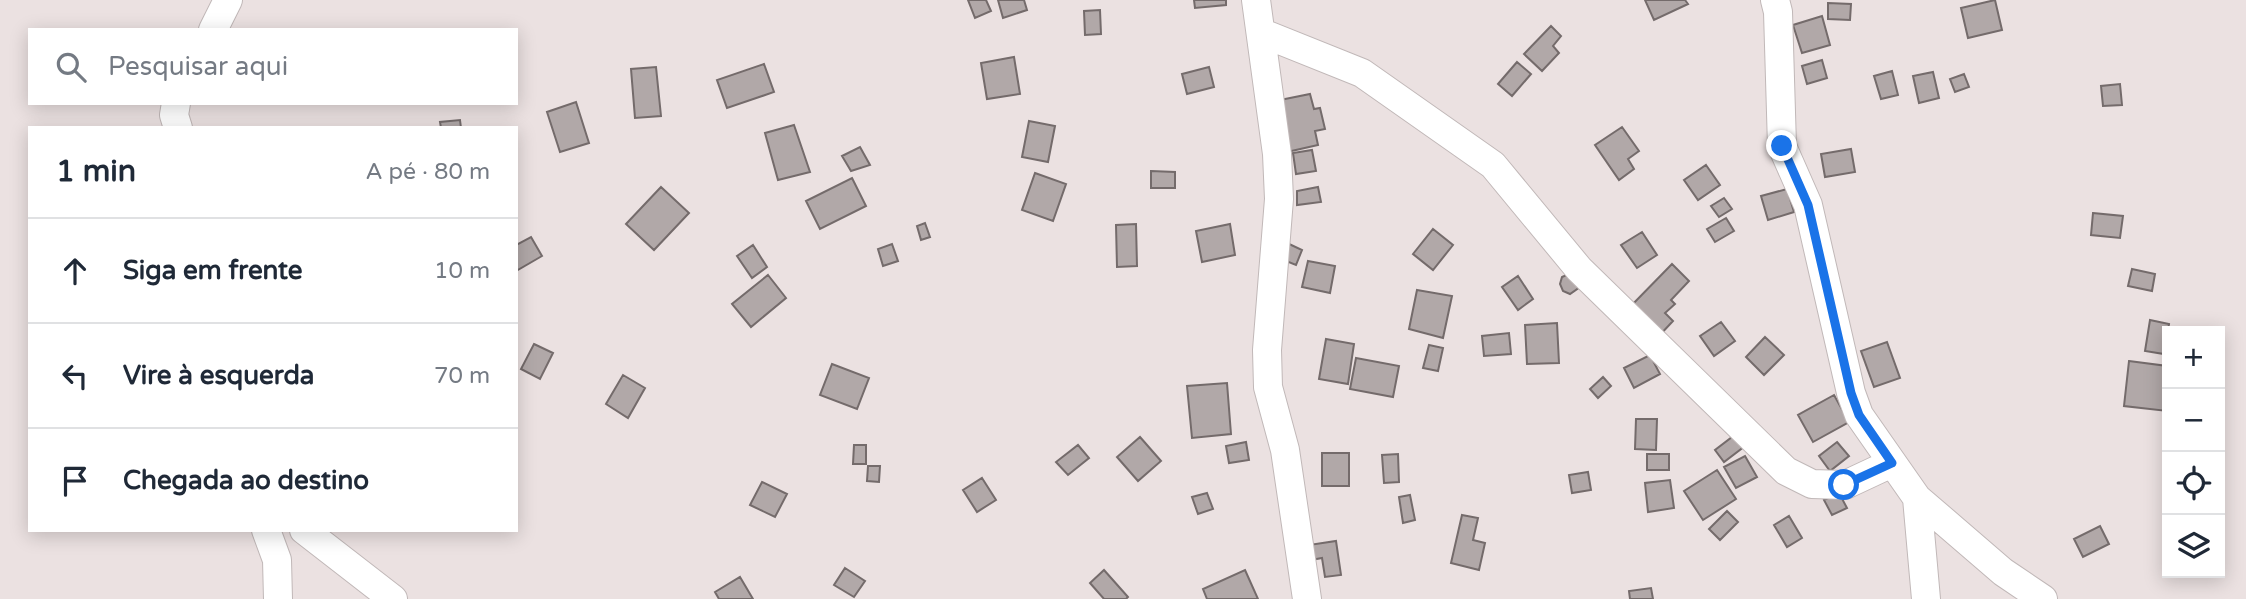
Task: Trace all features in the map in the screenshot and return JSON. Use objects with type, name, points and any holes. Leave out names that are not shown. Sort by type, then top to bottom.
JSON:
[{"type":"street","points":[[214,28],[228,0]]},
{"type":"street","points":[[1256,0],[1277,153],[1279,199],[1267,350],[1268,387],[1285,450],[1307,599]]},
{"type":"street","points":[[1775,0],[1778,12],[1782,146],[1808,205],[1851,393],[1859,415],[1917,498],[2003,572],[2043,599]]},
{"type":"street","points":[[1262,33],[1362,73],[1493,165],[1579,269],[1786,471],[1812,484],[1844,485],[1892,463]]},
{"type":"street","points":[[176,105],[174,115],[177,126]]},
{"type":"street","points":[[1917,498],[1926,599]]},
{"type":"street","points":[[267,532],[277,560],[278,599]]},
{"type":"street","points":[[307,532],[393,599]]},
{"type":"building","points":[[968,0],[986,0],[991,11],[975,18]]},
{"type":"building","points":[[998,0],[1024,0],[1027,10],[1003,18]]},
{"type":"building","points":[[1194,0],[1226,0],[1226,5],[1195,8]]},
{"type":"building","points":[[1645,0],[1685,0],[1688,4],[1654,20]]},
{"type":"building","points":[[1995,0],[2002,30],[1968,38],[1961,8]]},
{"type":"building","points":[[1828,3],[1851,4],[1850,20],[1828,19]]},
{"type":"building","points":[[1100,10],[1101,34],[1085,35],[1084,11]]},
{"type":"building","points":[[1822,16],[1830,45],[1802,53],[1793,25]]},
{"type":"building","points":[[1551,26],[1561,36],[1553,46],[1559,53],[1542,71],[1524,54]]},
{"type":"building","points":[[1014,57],[1020,94],[987,99],[981,63]]},
{"type":"building","points":[[1822,60],[1827,78],[1807,84],[1802,66]]},
{"type":"building","points":[[1517,62],[1531,74],[1512,96],[1498,84]]},
{"type":"building","points":[[764,64],[774,92],[727,108],[717,80]]},
{"type":"building","points":[[656,67],[661,116],[635,118],[631,69]]},
{"type":"building","points":[[1209,67],[1214,87],[1187,94],[1182,74]]},
{"type":"building","points":[[1892,71],[1898,95],[1881,99],[1874,76]]},
{"type":"building","points":[[1933,72],[1939,98],[1919,103],[1913,76]]},
{"type":"building","points":[[1964,74],[1969,87],[1955,92],[1950,79]]},
{"type":"building","points":[[2120,84],[2122,105],[2103,106],[2101,86]]},
{"type":"building","points":[[1310,94],[1314,109],[1320,108],[1325,129],[1315,131],[1318,145],[1287,152],[1275,101]]},
{"type":"building","points":[[576,102],[589,143],[560,152],[547,112]]},
{"type":"building","points":[[460,120],[461,126],[441,126],[440,122]]},
{"type":"building","points":[[1029,121],[1055,126],[1048,162],[1022,157]]},
{"type":"building","points":[[794,125],[810,172],[778,180],[765,133]]},
{"type":"building","points":[[1622,127],[1639,151],[1628,159],[1634,169],[1619,180],[1595,145]]},
{"type":"building","points":[[860,147],[870,165],[851,171],[842,156]]},
{"type":"building","points":[[1851,149],[1855,172],[1825,177],[1821,154]]},
{"type":"building","points":[[1312,150],[1316,171],[1296,174],[1293,153]]},
{"type":"building","points":[[1706,165],[1720,185],[1698,200],[1684,180]]},
{"type":"building","points":[[1151,171],[1175,172],[1175,188],[1151,188]]},
{"type":"building","points":[[1035,173],[1066,184],[1053,221],[1022,210]]},
{"type":"building","points":[[852,178],[866,206],[820,229],[806,201]]},
{"type":"building","points":[[661,187],[689,213],[654,250],[626,224]]},
{"type":"building","points":[[1318,187],[1321,202],[1297,205],[1297,191]]},
{"type":"building","points":[[1787,189],[1794,212],[1768,220],[1761,196]]},
{"type":"building","points":[[1724,198],[1732,209],[1719,217],[1711,206]]},
{"type":"building","points":[[2093,213],[2123,216],[2120,238],[2091,235]]},
{"type":"building","points":[[1726,218],[1734,231],[1715,242],[1707,229]]},
{"type":"building","points":[[925,223],[930,237],[921,240],[917,226]]},
{"type":"building","points":[[1136,224],[1137,266],[1117,267],[1116,225]]},
{"type":"building","points":[[1230,224],[1235,255],[1202,262],[1196,231]]},
{"type":"building","points":[[1433,229],[1453,245],[1433,270],[1413,254]]},
{"type":"building","points":[[1642,232],[1657,255],[1637,268],[1621,245]]},
{"type":"building","points":[[531,237],[542,256],[518,270],[518,244]]},
{"type":"building","points":[[1287,243],[1302,250],[1296,265],[1281,259]]},
{"type":"building","points":[[892,244],[898,261],[883,266],[878,249]]},
{"type":"building","points":[[753,245],[767,267],[752,278],[737,256]]},
{"type":"building","points":[[1308,261],[1335,266],[1330,293],[1302,287]]},
{"type":"building","points":[[1672,264],[1689,281],[1671,300],[1675,304],[1665,313],[1673,321],[1657,338],[1627,310]]},
{"type":"building","points":[[2132,269],[2155,274],[2152,291],[2128,286]]},
{"type":"building","points":[[1569,274],[1580,287],[1570,294],[1563,291],[1560,284],[1562,277]]},
{"type":"building","points":[[768,275],[786,298],[751,327],[732,304]]},
{"type":"building","points":[[1518,276],[1533,299],[1518,310],[1502,287]]},
{"type":"building","points":[[1417,290],[1452,296],[1443,338],[1409,329]]},
{"type":"building","points":[[2150,320],[2169,324],[2162,326],[2162,354],[2145,351]]},
{"type":"building","points":[[1721,322],[1735,341],[1714,356],[1700,336]]},
{"type":"building","points":[[1557,323],[1559,363],[1527,364],[1525,325]]},
{"type":"building","points":[[1509,333],[1511,354],[1484,356],[1482,336]]},
{"type":"building","points":[[1765,337],[1784,355],[1764,375],[1746,357]]},
{"type":"building","points":[[1326,339],[1354,344],[1348,384],[1319,379]]},
{"type":"building","points":[[1887,342],[1900,378],[1874,387],[1861,351]]},
{"type":"building","points":[[534,344],[553,353],[540,379],[521,369]]},
{"type":"building","points":[[1429,345],[1443,348],[1438,371],[1423,368]]},
{"type":"building","points":[[1650,355],[1660,374],[1634,388],[1624,368]]},
{"type":"building","points":[[1356,358],[1399,366],[1393,397],[1350,389]]},
{"type":"building","points":[[2129,361],[2162,365],[2162,410],[2124,406]]},
{"type":"building","points":[[832,364],[869,378],[857,409],[820,395]]},
{"type":"building","points":[[623,375],[645,388],[628,418],[606,404]]},
{"type":"building","points":[[1603,377],[1611,386],[1598,398],[1590,389]]},
{"type":"building","points":[[1227,383],[1231,434],[1192,438],[1187,386]]},
{"type":"building","points":[[1834,395],[1849,422],[1813,442],[1798,415]]},
{"type":"building","points":[[1636,419],[1657,419],[1656,450],[1635,449]]},
{"type":"building","points":[[1736,434],[1745,446],[1724,462],[1715,450]]},
{"type":"building","points":[[1140,437],[1161,461],[1138,481],[1117,457]]},
{"type":"building","points":[[1246,442],[1249,460],[1229,463],[1226,446]]},
{"type":"building","points":[[1837,442],[1849,456],[1830,471],[1819,456]]},
{"type":"building","points":[[854,445],[866,445],[866,464],[853,464]]},
{"type":"building","points":[[1078,445],[1089,458],[1068,475],[1056,462]]},
{"type":"building","points":[[1322,453],[1349,453],[1349,486],[1322,486]]},
{"type":"building","points":[[1398,454],[1399,482],[1384,483],[1382,455]]},
{"type":"building","points":[[1647,454],[1669,454],[1669,470],[1647,470]]},
{"type":"building","points":[[1745,456],[1757,477],[1736,488],[1724,467]]},
{"type":"building","points":[[868,466],[880,466],[879,482],[867,481]]},
{"type":"building","points":[[1717,470],[1736,499],[1703,520],[1684,491]]},
{"type":"building","points":[[1588,472],[1591,490],[1572,493],[1569,475]]},
{"type":"building","points":[[982,478],[996,500],[977,512],[963,490]]},
{"type":"building","points":[[1670,480],[1674,508],[1648,512],[1645,483]]},
{"type":"building","points":[[762,482],[787,494],[775,517],[750,505]]},
{"type":"building","points":[[1207,493],[1213,509],[1198,514],[1192,497]]},
{"type":"building","points":[[1839,493],[1847,508],[1832,515],[1824,500]]},
{"type":"building","points":[[1410,495],[1415,520],[1403,523],[1399,497]]},
{"type":"building","points":[[1727,511],[1738,522],[1720,540],[1709,529]]},
{"type":"building","points":[[1462,515],[1478,518],[1473,540],[1485,543],[1479,570],[1451,563]]},
{"type":"building","points":[[1789,516],[1802,538],[1787,547],[1774,525]]},
{"type":"building","points":[[2100,526],[2109,544],[2083,557],[2074,539]]},
{"type":"building","points":[[1336,541],[1341,575],[1325,577],[1322,558],[1311,560],[1309,545]]},
{"type":"building","points":[[845,568],[865,581],[854,597],[834,585]]},
{"type":"building","points":[[1104,570],[1128,597],[1126,599],[1104,599],[1090,583]]},
{"type":"building","points":[[1245,570],[1258,599],[1207,599],[1203,589]]},
{"type":"building","points":[[740,577],[753,599],[719,599],[715,592]]},
{"type":"building","points":[[1651,588],[1653,599],[1630,599],[1629,591]]},
{"type":"route","points":[[1782,146],[1808,205],[1851,393],[1859,415],[1892,463],[1844,485]]}]
